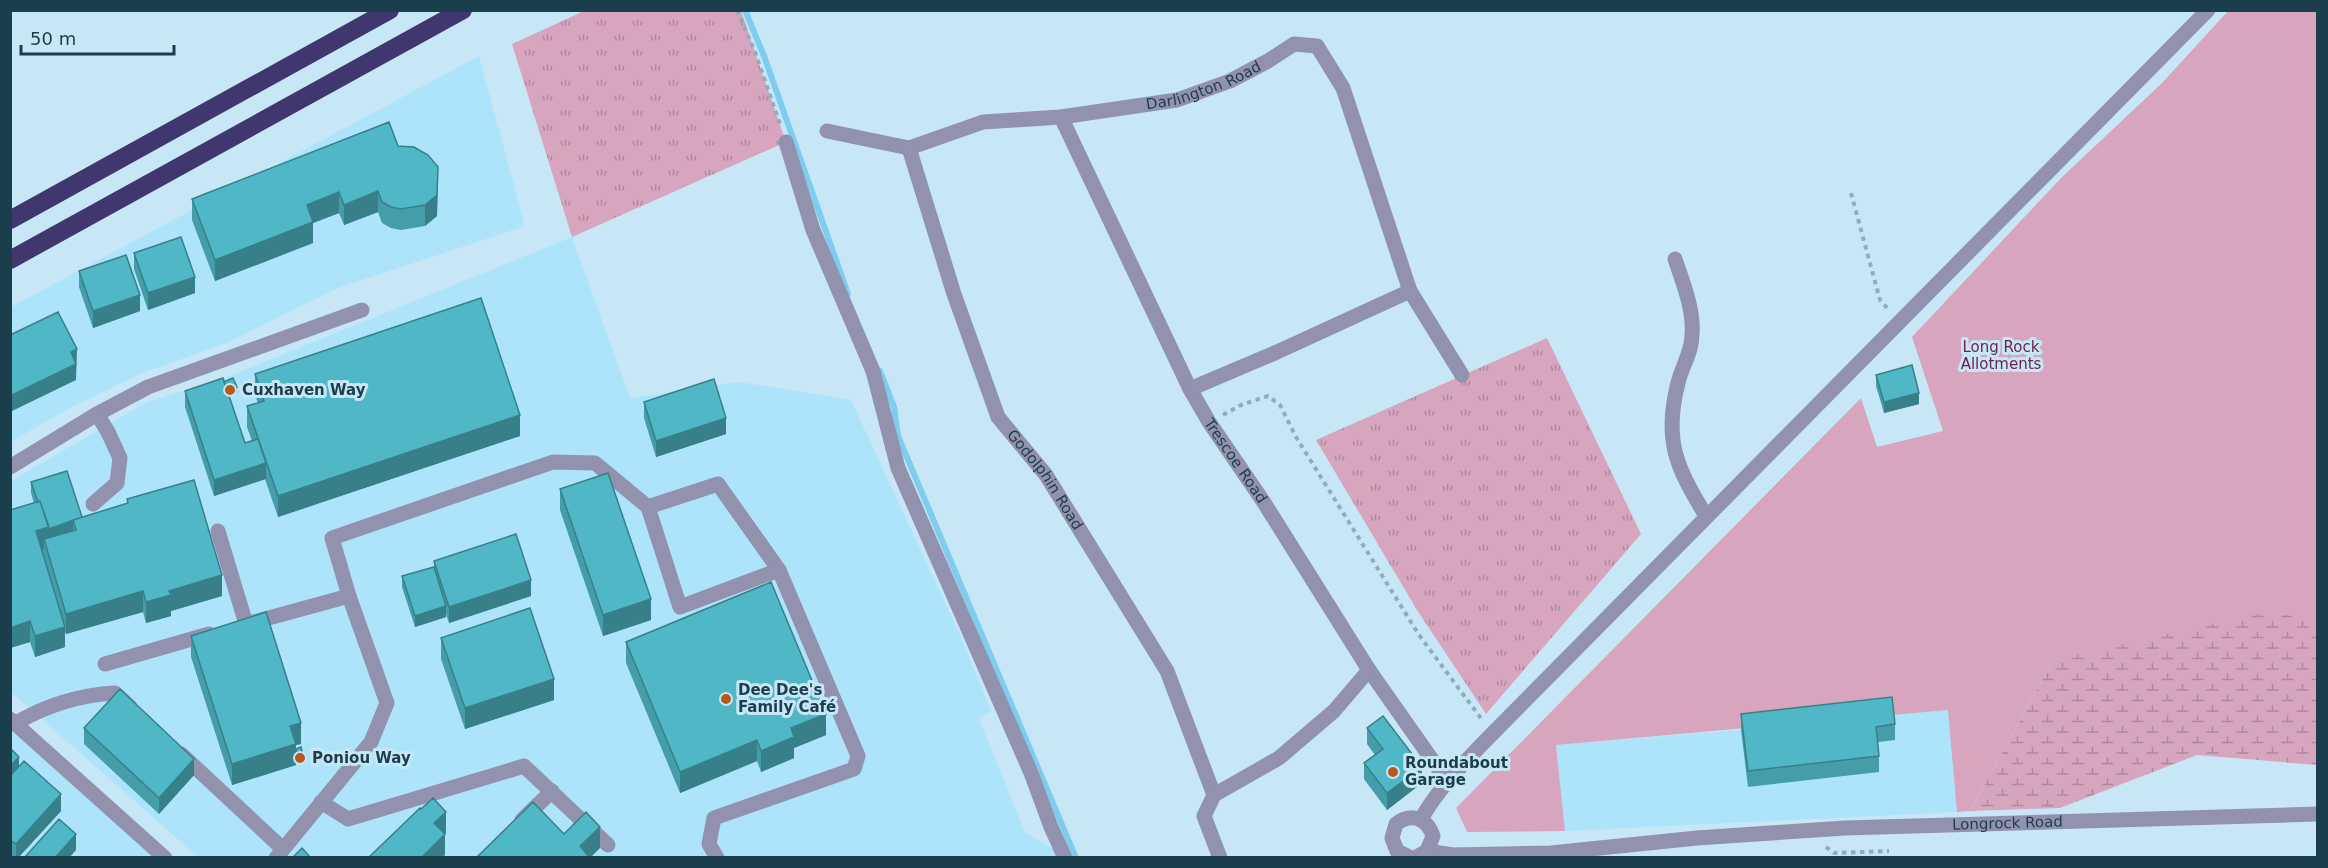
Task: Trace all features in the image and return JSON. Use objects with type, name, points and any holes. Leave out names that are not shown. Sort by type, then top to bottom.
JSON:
[{"type":"highway","points":[[10,220],[390,10]]},
{"type":"highway","points":[[10,260],[463,10]]},
{"type":"street","points":[[1421,819],[1431,801],[1447,781],[1492,734],[2208,10]]},
{"type":"street","name":"Darlington Road","points":[[909,148],[983,122],[1060,117],[1177,100],[1230,81],[1294,44],[1317,46],[1343,88],[1410,291],[1462,375]]},
{"type":"street","name":"Trescoe Road","points":[[1060,117],[1190,389],[1209,423],[1263,501],[1369,670],[1447,781]]},
{"type":"street","points":[[827,131],[909,148]]},
{"type":"street","points":[[786,142],[813,230],[873,371],[898,468],[1022,751],[1065,858]]},
{"type":"street","name":"Godolphin Road","points":[[909,148],[954,294],[998,417],[1046,475],[1167,672],[1214,795]]},
{"type":"street","points":[[1675,259],[1685,288],[1693,334],[1674,399],[1673,441],[1676,460],[1683,477],[1706,516]]},
{"type":"street","points":[[1190,389],[1410,291]]},
{"type":"street","points":[[10,467],[97,414],[148,387],[362,310]]},
{"type":"street","points":[[93,504],[117,483],[120,458],[97,414]]},
{"type":"street","points":[[166,740],[280,853],[371,742],[387,703],[349,596],[332,538],[553,462],[595,463],[648,507],[680,607],[779,570]]},
{"type":"street","points":[[648,507],[718,484],[779,570],[858,756],[854,769],[714,818],[710,844],[717,858]]},
{"type":"street","points":[[218,531],[235,627]]},
{"type":"street","points":[[105,664],[349,596]]},
{"type":"street","points":[[1220,858],[1204,816],[1214,795],[1279,758],[1334,711],[1369,670]]},
{"type":"street","points":[[140,717],[115,693],[97,694],[49,706],[13,721],[165,858]]},
{"type":"street","points":[[321,802],[348,819],[524,766],[608,845]]},
{"type":"street","points":[[509,832],[552,790]]},
{"type":"street","name":"Longrock Road","points":[[1421,854],[1551,853],[1697,838],[1857,827],[2318,814]]},
{"type":"street","points":[[1382,858],[1403,854],[1392,838],[1396,824],[1408,817],[1421,819],[1427,823],[1432,836],[1432,843],[1421,854]]},
{"type":"path","points":[[737,10],[755,52],[786,142]]},
{"type":"path","points":[[1851,192],[1880,300],[1899,321]]},
{"type":"path","points":[[1209,423],[1241,405],[1268,396],[1280,405],[1296,437],[1419,634],[1492,734]]},
{"type":"shaded area","points":[[479,56],[525,226],[338,288],[227,343],[140,374],[64,411],[11,442],[11,307]]},
{"type":"shaded area","points":[[572,237],[630,398],[740,382],[851,400],[961,637],[991,711],[979,719],[1025,833],[1053,848],[1058,857],[198,857],[11,692],[11,481],[147,402],[227,377]]},
{"type":"shaded area","points":[[1949,709],[1957,812],[1565,831],[1556,745],[1741,730]]},
{"type":"shaded area","points":[[11,719],[165,857],[11,857]]},
{"type":"green space","points":[[584,11],[741,11],[786,142],[572,237],[512,44]]},
{"type":"green space","name":"Long Rock Allotments","points":[[2228,11],[2317,11],[2317,629],[2053,660],[1970,811],[1957,812],[1948,710],[1556,745],[1565,831],[1467,832],[1456,808],[1861,398],[1877,447],[1943,431],[1912,337],[2061,178],[2162,83]]},
{"type":"green space","points":[[1547,338],[1641,534],[1486,714],[1417,610],[1316,440]]},
{"type":"green space","points":[[2275,610],[2317,626],[2317,765],[2197,755],[2060,808],[1970,811],[2053,660]]},
{"type":"building","points":[[389,122],[398,146],[414,147],[428,155],[438,167],[437,195],[425,205],[401,209],[391,207],[382,202],[378,191],[344,205],[339,192],[307,205],[313,222],[215,260],[192,199]]},
{"type":"building","points":[[181,237],[195,277],[148,293],[134,253]]},
{"type":"building","points":[[126,255],[140,295],[93,311],[79,271]]},
{"type":"building","points":[[481,298],[520,415],[278,496],[247,406],[264,401],[255,374]]},
{"type":"building","points":[[58,312],[77,349],[71,352],[76,364],[10,396],[10,335]]},
{"type":"building","points":[[1912,365],[1919,393],[1884,402],[1876,375]]},
{"type":"building","points":[[223,378],[245,443],[258,439],[266,463],[214,480],[185,391]]},
{"type":"building","points":[[233,378],[237,387],[227,391],[224,382]]},
{"type":"building","points":[[714,379],[726,418],[656,441],[644,402]]},
{"type":"building","points":[[67,471],[82,517],[49,529],[31,482]]},
{"type":"building","points":[[608,473],[651,599],[603,615],[560,489]]},
{"type":"building","points":[[194,480],[222,575],[169,591],[171,595],[146,602],[143,591],[66,614],[44,539],[76,530],[73,520],[128,503],[127,499]]},
{"type":"building","points":[[40,501],[49,527],[36,531],[65,627],[35,636],[30,621],[10,628],[10,510]]},
{"type":"building","points":[[516,534],[531,580],[449,607],[434,561]]},
{"type":"building","points":[[434,567],[446,606],[415,616],[402,576]]},
{"type":"building","name":"Dee Dee's Family Café","points":[[771,582],[826,714],[791,728],[794,737],[761,751],[757,740],[680,772],[626,642]]},
{"type":"building","points":[[530,608],[554,679],[465,708],[441,638]]},
{"type":"building","points":[[266,612],[301,723],[290,726],[296,744],[232,764],[191,636]]},
{"type":"building","points":[[120,689],[194,759],[159,798],[84,728]]},
{"type":"building","points":[[1892,697],[1895,724],[1876,727],[1879,756],[1748,771],[1741,714]]},
{"type":"building","points":[[1383,716],[1422,767],[1387,793],[1364,763],[1383,749],[1367,728]]},
{"type":"building","points":[[301,747],[303,756],[299,758],[296,749]]},
{"type":"building","points":[[10,748],[19,757],[10,766]]},
{"type":"building","points":[[24,761],[61,794],[16,844],[10,840],[10,776]]},
{"type":"building","points":[[433,798],[446,812],[434,823],[445,834],[421,858],[368,858],[420,808]]},
{"type":"building","points":[[533,802],[564,834],[586,812],[600,827],[580,846],[590,858],[476,858]]},
{"type":"building","points":[[59,819],[76,834],[55,858],[24,858]]},
{"type":"building","points":[[302,848],[311,858],[292,858]]},
{"type":"waterway","points":[[745,10],[764,56],[848,294]]},
{"type":"waterway","points":[[880,371],[894,407],[898,436],[1076,858]]},
{"type":"place","name":"Cuxhaven Way","points":[[230,390]]},
{"type":"place","name":"Dee Dee's Family Café","points":[[726,699]]},
{"type":"place","name":"Poniou Way","points":[[300,758]]},
{"type":"place","name":"Roundabout Garage","points":[[1393,772]]}]
